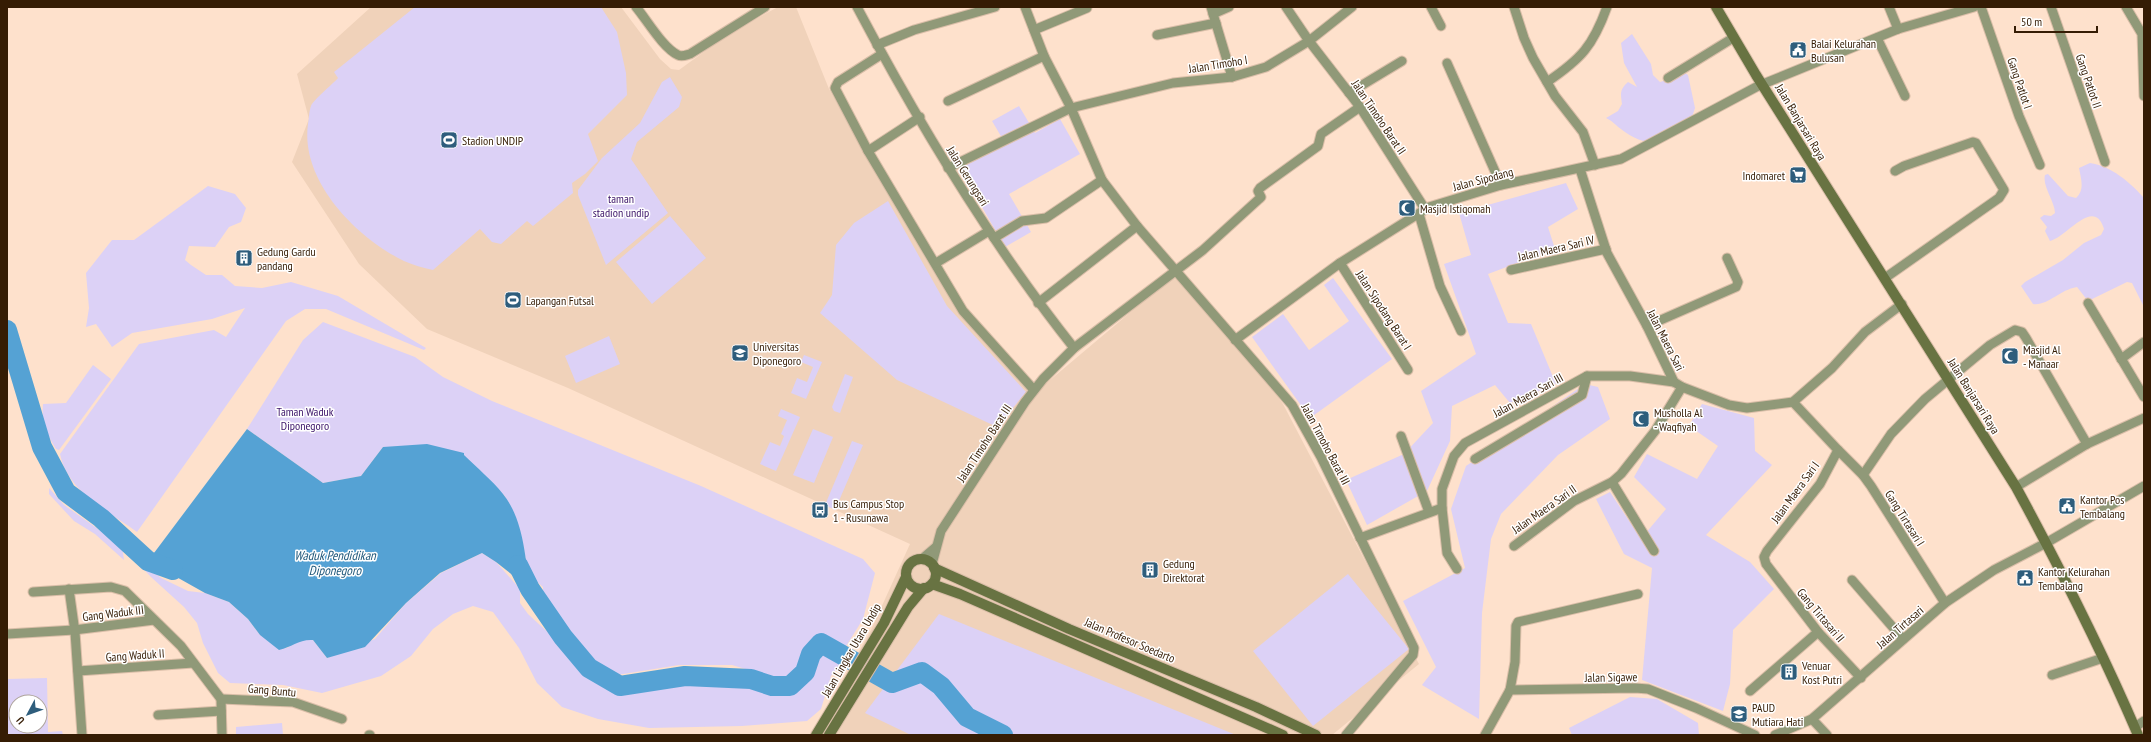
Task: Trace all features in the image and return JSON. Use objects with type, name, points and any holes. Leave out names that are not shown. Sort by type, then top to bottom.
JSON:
[{"type":"street","points":[[636,7],[664,43],[678,55],[684,56],[690,54],[765,7]]},
{"type":"street","name":"Jalan Gerungsari","points":[[857,7],[882,54],[920,117],[948,168],[991,235],[1038,303],[1074,348]]},
{"type":"street","points":[[877,45],[914,30],[995,7]]},
{"type":"street","name":"Jalan Timoho Barat III","points":[[1025,7],[1044,56],[1071,108],[1102,180],[1137,226],[1234,340],[1292,405],[1322,457],[1414,648],[1412,655],[1346,735]]},
{"type":"street","points":[[1229,7],[1212,10],[1232,77]]},
{"type":"street","name":"Jalan Timoho Barat II","points":[[1286,7],[1360,107],[1422,212],[1440,286],[1461,332]]},
{"type":"street","name":"Jalan Timoho I","points":[[948,168],[1071,108],[1173,83],[1232,77],[1266,67],[1309,40],[1352,7]]},
{"type":"street","points":[[1431,7],[1441,26]]},
{"type":"street","points":[[1514,7],[1524,38],[1555,96],[1583,132],[1595,165]]},
{"type":"street","points":[[1547,82],[1575,62],[1589,45],[1599,29],[1607,7]]},
{"type":"street","name":"Jalan Banjarsari Raya","points":[[1716,7],[1761,84],[1855,234],[1902,304],[2016,488],[2046,543],[2103,658],[2137,731]]},
{"type":"street","points":[[1889,7],[1898,29]]},
{"type":"street","name":"Jalan Sipodang","points":[[1234,340],[1340,263],[1422,212],[1501,185],[1621,159],[1761,84],[1898,29],[1974,7]]},
{"type":"street","name":"Gang Patlot I","points":[[1981,7],[2019,116],[2040,165]]},
{"type":"street","name":"Gang Patlot II","points":[[2051,7],[2105,162]]},
{"type":"street","points":[[2126,7],[2142,34],[2144,96]]},
{"type":"street","points":[[1034,30],[1087,8]]},
{"type":"street","points":[[1157,35],[1216,23]]},
{"type":"street","points":[[1668,78],[1733,38]]},
{"type":"street","points":[[1877,38],[1905,96]]},
{"type":"street","points":[[882,54],[838,82],[834,88],[868,151],[936,263],[963,311],[1034,390]]},
{"type":"street","points":[[948,101],[1044,56]]},
{"type":"street","points":[[1349,93],[1402,61]]},
{"type":"street","points":[[1447,63],[1501,185]]},
{"type":"street","points":[[1176,270],[1221,235],[1259,199],[1261,197],[1258,191],[1260,188],[1318,146],[1321,134],[1360,107]]},
{"type":"street","points":[[868,151],[920,117]]},
{"type":"street","points":[[1885,278],[1999,198],[2004,190],[1976,143],[1973,142],[1904,166],[1895,172]]},
{"type":"street","name":"Jalan Maera Sari","points":[[1580,169],[1606,249],[1678,384],[1723,404],[1747,408],[1793,402]]},
{"type":"street","points":[[936,263],[1022,221],[1046,218],[1102,180]]},
{"type":"street","points":[[1038,303],[1137,226]]},
{"type":"street","name":"Jalan Maera Sari IV","points":[[1511,270],[1606,249]]},
{"type":"street","points":[[1647,326],[1736,286],[1738,282],[1727,258]]},
{"type":"street","name":"Jalan Sipodang Barat I","points":[[1340,263],[1408,370]]},
{"type":"street","name":"Jalan Timoho Barat III","points":[[933,566],[936,547],[941,532],[1034,390],[1074,348],[1176,270]]},
{"type":"street","points":[[2088,303],[2144,397]]},
{"type":"street","points":[[1838,450],[1793,402],[1832,368],[1865,332],[1902,304]]},
{"type":"street","points":[[1863,475],[1891,434],[1948,378],[1990,345],[2015,330],[2019,331],[2026,338],[2087,444]]},
{"type":"street","points":[[2121,359],[2144,342]]},
{"type":"street","points":[[1475,459],[1582,395],[1587,376]]},
{"type":"street","name":"Jalan Maera Sari III","points":[[1457,569],[1447,553],[1442,508],[1442,489],[1454,456],[1465,443],[1587,376],[1630,376],[1678,384]]},
{"type":"street","name":"Jalan Maera Sari II","points":[[1514,546],[1574,501],[1612,482],[1621,474],[1655,431],[1678,384]]},
{"type":"street","points":[[2016,488],[2087,444],[2144,418]]},
{"type":"street","points":[[1401,436],[1429,512]]},
{"type":"street","name":"Gang Tirtasari I","points":[[1838,450],[1863,475],[1945,603]]},
{"type":"street","name":"Jalan Maera Sari I","points":[[1766,564],[1764,557],[1766,551],[1820,484],[1838,450]]},
{"type":"street","points":[[1612,482],[1654,551]]},
{"type":"street","name":"Jalan Tirtasari","points":[[1775,735],[1812,719],[1861,678],[1945,603],[1994,570],[2046,543],[2144,486]]},
{"type":"street","points":[[1360,538],[1442,508]]},
{"type":"street","name":"Jalan Timoho Barat III","points":[[922,559],[936,547]]},
{"type":"street","points":[[928,586],[936,573],[933,566],[922,559],[915,560],[909,564],[905,572],[906,577],[913,587],[928,586],[960,594],[1283,735]]},
{"type":"street","name":"Gang Tirtasari II","points":[[1766,564],[1818,632],[1861,678]]},
{"type":"street","name":"Jalan Profesor Soedarto","points":[[933,566],[1069,629],[1256,706],[1316,735]]},
{"type":"street","name":"Jalan Lingkar Utara Undip","points":[[816,735],[884,623],[906,577]]},
{"type":"street","points":[[1852,580],[1903,639]]},
{"type":"street","name":"Jalan Lingkar Utara Undip","points":[[830,735],[908,608],[928,586]]},
{"type":"street","points":[[33,592],[116,587],[125,591],[181,646],[221,698],[222,735]]},
{"type":"street","points":[[69,589],[78,671],[82,735]]},
{"type":"street","points":[[1485,735],[1510,690],[1515,662],[1516,626],[1518,622],[1638,594]]},
{"type":"street","name":"Gang Waduk III","points":[[7,634],[74,630],[154,620]]},
{"type":"street","points":[[1750,691],[1818,632]]},
{"type":"street","points":[[2052,675],[2103,658]]},
{"type":"street","name":"Gang Waduk II","points":[[78,671],[194,663]]},
{"type":"street","name":"Jalan Sigawe","points":[[1510,690],[1648,688],[1755,735]]},
{"type":"street","name":"Gang Buntu","points":[[221,698],[293,702],[342,719]]},
{"type":"street","points":[[158,715],[221,710]]},
{"type":"street","points":[[1812,719],[1827,735]]},
{"type":"street","points":[[2137,731],[2144,720]]},
{"type":"shaded area","name":"Universitas Diponegoro","points":[[371,7],[621,7],[660,59],[671,69],[679,70],[723,38],[778,7],[796,7],[829,89],[927,261],[958,311],[1030,388],[1043,386],[1171,278],[1176,279],[1272,388],[1283,404],[1419,664],[1332,735],[812,735],[871,630],[910,544],[568,388],[427,329],[359,264],[292,162],[309,119],[297,74]]},
{"type":"green space","name":"Stadion UNDIP","points":[[415,7],[601,7],[617,32],[626,73],[627,95],[588,134],[598,161],[585,174],[572,183],[573,193],[533,226],[527,221],[501,244],[492,242],[480,229],[433,270],[404,261],[386,251],[351,223],[335,205],[322,186],[313,166],[308,145],[308,124],[311,106],[338,78],[334,72]]},
{"type":"green space","points":[[1632,34],[1651,64],[1653,75],[1660,82],[1677,77],[1684,72],[1688,75],[1695,108],[1691,120],[1650,142],[1631,136],[1606,118],[1618,111],[1622,104],[1621,92],[1623,87],[1628,82],[1637,87],[1624,63],[1621,43]]},
{"type":"green space","name":"taman stadion undip","points":[[670,77],[682,97],[679,107],[637,142],[631,159],[668,213],[606,265],[578,195],[578,190],[602,158],[640,123],[662,82]]},
{"type":"green space","points":[[1019,106],[1035,133],[1060,119],[1080,154],[1009,194],[1031,232],[1005,247],[960,169],[1005,143],[992,121]]},
{"type":"green space","points":[[2090,163],[2113,171],[2133,186],[2144,198],[2144,307],[2132,283],[2127,282],[2088,301],[2077,287],[2065,291],[2044,303],[2038,304],[2033,304],[2021,286],[2025,282],[2063,260],[2084,243],[2101,235],[2104,229],[2100,220],[2094,216],[2087,217],[2057,238],[2050,241],[2045,231],[2047,227],[2040,218],[2044,215],[2051,216],[2055,213],[2045,184],[2045,175],[2048,174],[2068,196],[2076,198],[2081,191],[2079,168]]},
{"type":"green space","points":[[1566,183],[1578,209],[1548,227],[1555,249],[1488,274],[1508,323],[1531,324],[1556,384],[1510,403],[1495,385],[1452,406],[1450,441],[1427,491],[1367,525],[1346,480],[1404,454],[1433,423],[1421,391],[1476,354],[1444,264],[1471,255],[1459,213]]},
{"type":"green space","points":[[208,186],[235,194],[246,208],[241,222],[229,227],[215,247],[189,246],[185,260],[191,265],[206,275],[222,275],[235,286],[262,288],[291,282],[338,296],[426,348],[424,350],[326,309],[305,309],[286,321],[137,532],[102,508],[80,490],[64,467],[60,454],[139,344],[214,330],[226,337],[245,308],[212,319],[132,333],[112,347],[96,324],[86,327],[89,308],[86,273],[112,240],[134,240]]},
{"type":"green space","points":[[888,201],[947,306],[1026,392],[997,427],[897,380],[820,313],[832,295],[836,245],[854,223]]},
{"type":"green space","points":[[670,216],[706,258],[652,304],[616,262]]},
{"type":"green space","points":[[1333,278],[1392,359],[1310,418],[1252,337],[1283,314],[1309,350],[1349,321],[1324,285]]},
{"type":"green space","name":"Taman Waduk Diponegoro","points":[[323,322],[415,357],[443,377],[492,401],[701,486],[863,559],[875,573],[863,619],[845,648],[820,635],[805,653],[799,670],[776,681],[756,672],[732,665],[679,665],[617,675],[601,669],[588,658],[564,631],[543,598],[543,587],[528,574],[520,533],[513,513],[504,495],[383,447],[361,476],[323,483],[247,429],[303,340]]},
{"type":"green space","points":[[609,336],[620,364],[576,383],[565,356]]},
{"type":"green space","points":[[804,355],[822,362],[806,399],[791,393],[797,378],[807,382],[813,367],[801,362]]},
{"type":"green space","points":[[93,365],[111,379],[59,450],[56,449],[45,428],[43,404],[66,403]]},
{"type":"green space","points":[[845,374],[853,377],[840,413],[834,411],[832,407]]},
{"type":"green space","points":[[1585,384],[1598,387],[1610,419],[1558,455],[1501,514],[1491,539],[1482,613],[1479,719],[1422,685],[1436,667],[1403,601],[1465,568],[1451,509],[1466,466]]},
{"type":"green space","points":[[1702,404],[1754,418],[1755,451],[1772,465],[1706,535],[1750,562],[1774,589],[1733,630],[1730,684],[1723,711],[1642,680],[1652,568],[1624,554],[1596,499],[1610,492],[1639,536],[1645,534],[1666,509],[1634,477],[1647,454],[1697,479],[1718,446],[1689,426]]},
{"type":"green space","points":[[781,409],[800,417],[776,471],[760,464],[770,442],[780,446],[784,436],[781,434],[787,420],[778,416]]},
{"type":"green space","points":[[813,429],[833,437],[814,483],[793,475]]},
{"type":"green space","points":[[852,441],[863,445],[835,510],[825,505]]},
{"type":"green space","points":[[49,488],[64,505],[122,546],[124,560],[95,534],[74,521],[49,494]]},
{"type":"green space","points":[[482,553],[496,562],[520,589],[520,603],[528,614],[554,638],[587,673],[620,694],[682,682],[747,686],[769,692],[790,690],[813,669],[821,652],[842,661],[831,676],[821,709],[807,721],[742,726],[649,728],[598,719],[562,707],[537,683],[519,648],[493,612],[473,606],[453,614],[433,629],[411,656],[381,676],[322,693],[283,685],[230,683],[218,673],[203,643],[197,623],[184,607],[151,577],[134,559],[136,556],[161,578],[188,591],[205,593],[229,602],[248,619],[260,635],[287,648],[299,641],[313,640],[327,658],[375,639],[406,603],[441,573]]},
{"type":"green space","points":[[1348,574],[1409,649],[1313,726],[1253,651]]},
{"type":"green space","points":[[939,614],[1236,735],[911,735],[865,713]]},
{"type":"green space","points":[[47,678],[47,694],[8,694],[8,734],[48,734],[48,732],[62,731],[63,735],[7,735],[7,679]]},
{"type":"green space","points":[[1630,697],[1657,699],[1698,723],[1699,735],[1572,735],[1569,728]]},
{"type":"green space","points":[[282,723],[283,735],[236,735],[236,727]]},
{"type":"water","name":"Waduk Pendidikan Diponegoro","points":[[247,429],[323,483],[361,476],[383,447],[427,444],[464,453],[464,455],[499,489],[510,504],[519,527],[525,552],[530,589],[482,553],[440,573],[406,603],[365,647],[327,658],[313,640],[300,642],[279,650],[260,635],[248,619],[229,602],[205,593],[148,561]]},
{"type":"waterway","points":[[7,330],[42,447],[66,492],[101,518],[148,561],[173,570]]},
{"type":"waterway","points":[[518,565],[530,589],[563,637],[589,668],[620,686],[685,676],[751,679],[772,686],[790,686],[805,672],[811,654],[821,643],[892,683],[922,672],[941,686],[967,717],[1003,735]]},
{"type":"place","name":"Balai Kelurahan Bulusan","points":[[1798,50]]},
{"type":"place","name":"Stadion UNDIP","points":[[449,140]]},
{"type":"place","name":"Indomaret","points":[[1798,175]]},
{"type":"place","name":"Masjid Istiqomah","points":[[1407,208]]},
{"type":"place","name":"Gedung Gardu pandang","points":[[244,258]]},
{"type":"place","name":"Lapangan Futsal","points":[[513,300]]},
{"type":"place","name":"Universitas Diponegoro","points":[[740,353]]},
{"type":"place","name":"Masjid Al - Manaar","points":[[2010,356]]},
{"type":"place","name":"Musholla Al - Waqfiyah","points":[[1641,419]]},
{"type":"place","name":"Kantor Pos Tembalang","points":[[2067,506]]},
{"type":"place","name":"Bus Campus Stop 1 - Rusunawa","points":[[820,510]]},
{"type":"place","name":"Gedung Direktorat","points":[[1150,570]]},
{"type":"place","name":"Kantor Kelurahan Tembalang","points":[[2025,578]]},
{"type":"place","name":"Venuar Kost Putri","points":[[1789,672]]},
{"type":"place","name":"PAUD Mutiara Hati","points":[[1739,714]]}]
